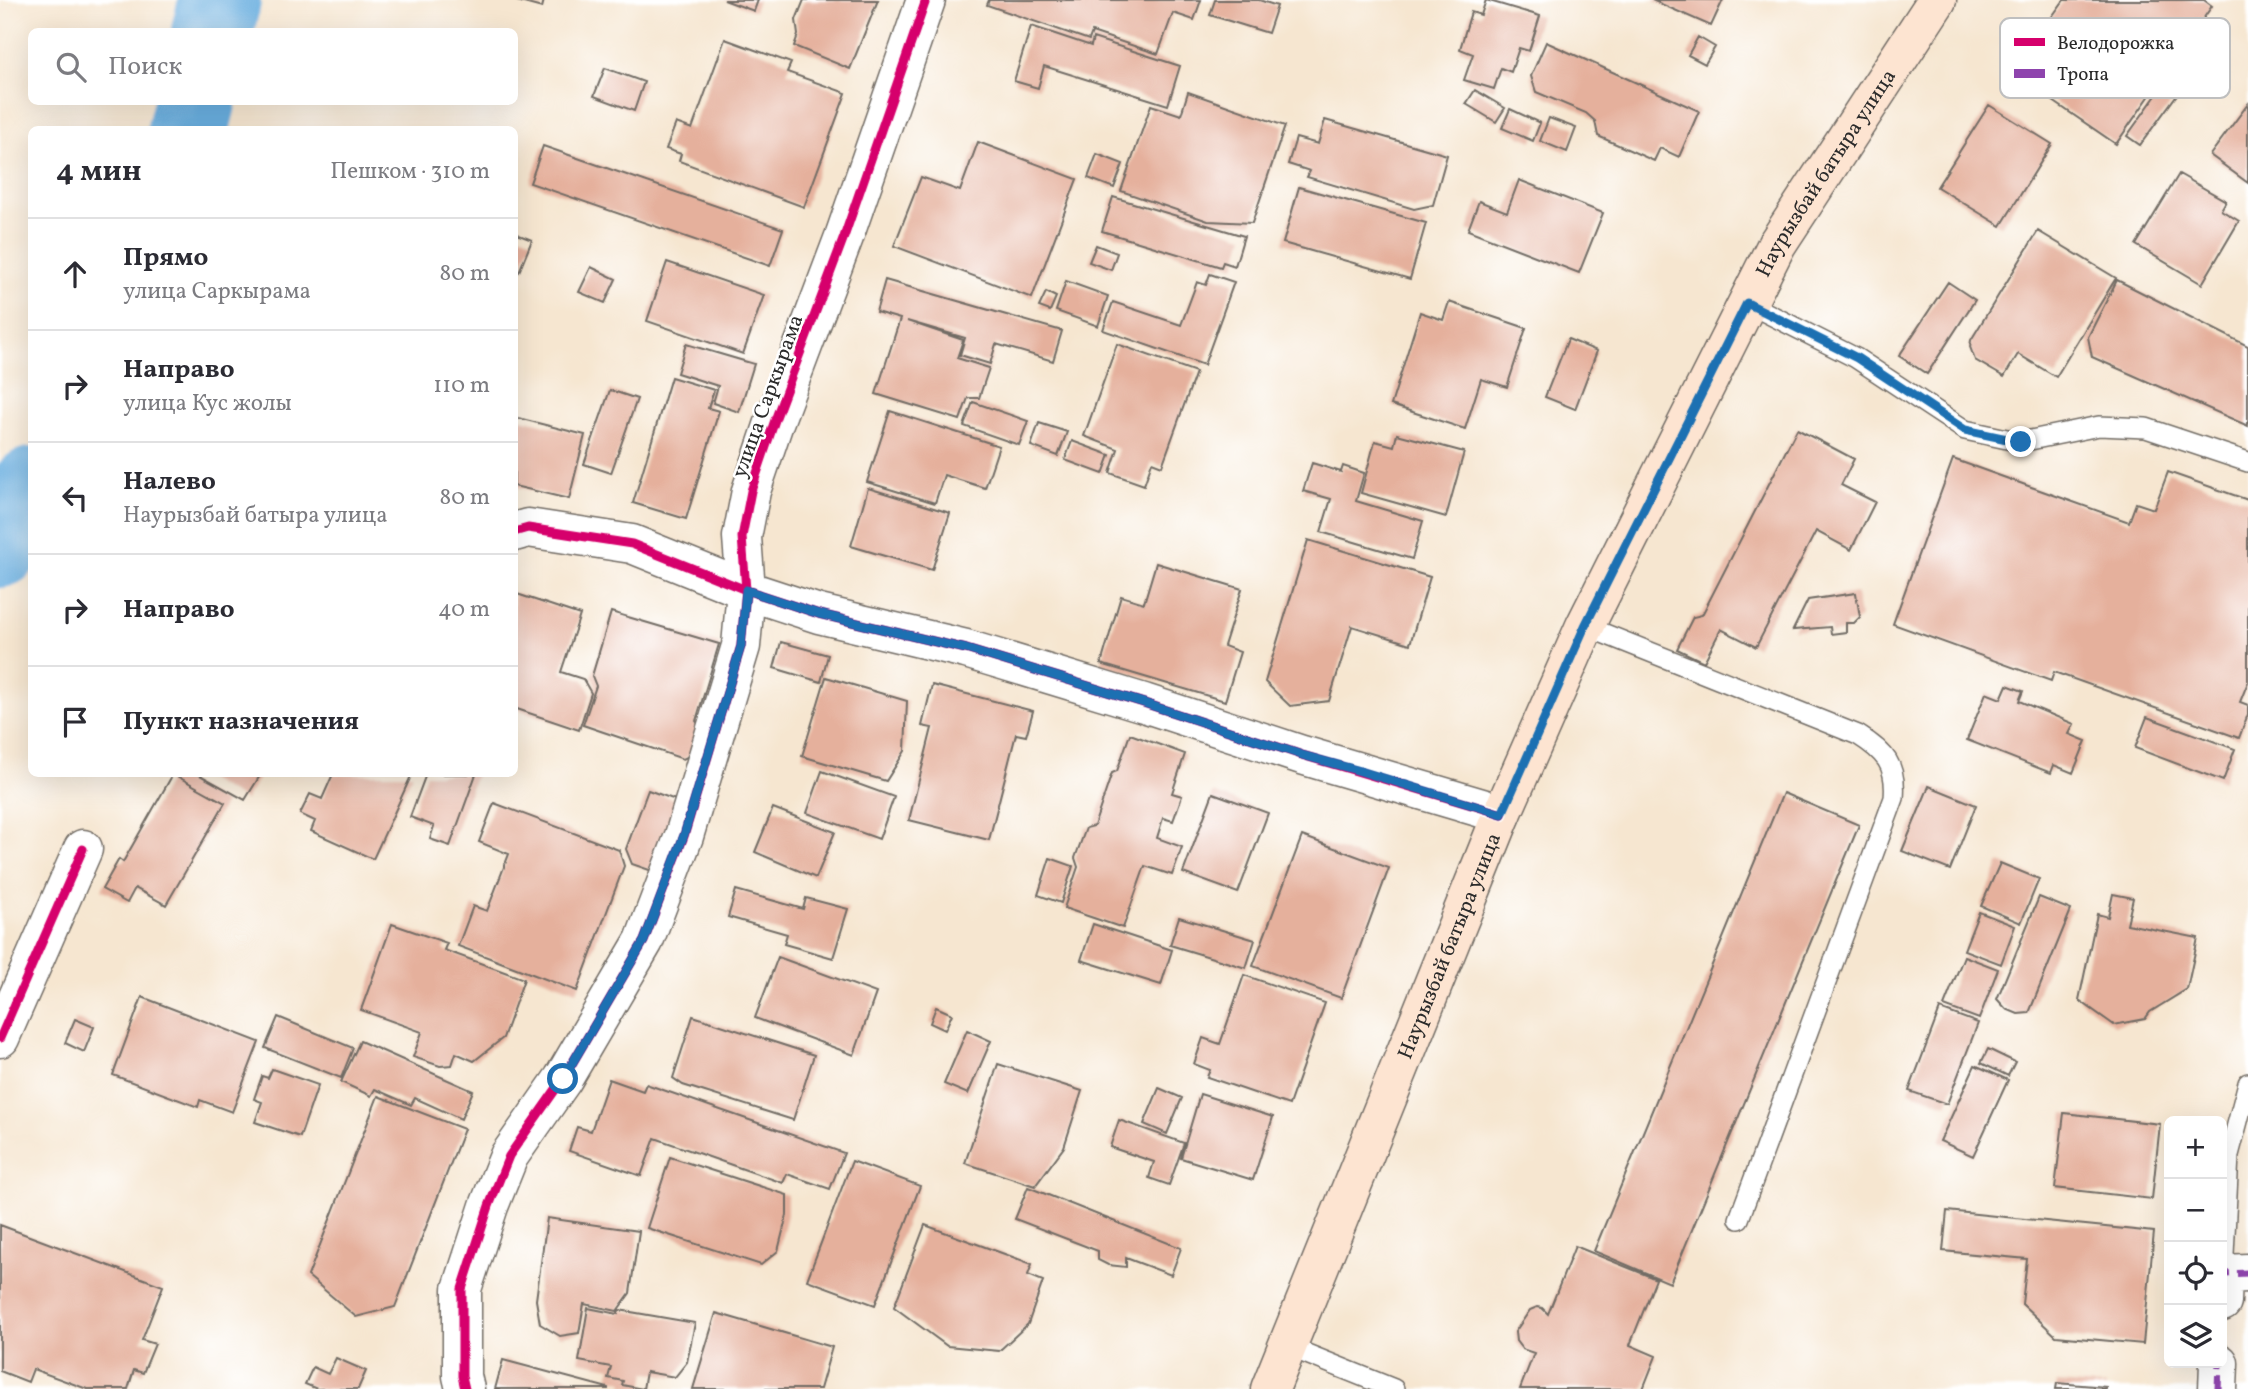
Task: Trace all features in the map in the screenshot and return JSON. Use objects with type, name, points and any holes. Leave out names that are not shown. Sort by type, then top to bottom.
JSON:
[{"type":"main road","name":"Наурызбай батыра улица","points":[[1270,1389],[1502,814],[1585,626],[1777,244],[1937,0]]},
{"type":"street","name":"улица Саркырама","points":[[465,1389],[462,1376],[462,1289],[489,1206],[509,1156],[563,1079],[644,941],[684,835],[741,646],[746,590],[742,537],[751,491],[844,237],[926,0]]},
{"type":"street","points":[[518,531],[528,528],[632,544],[746,590],[819,614],[979,653],[1302,755],[1502,814]]},
{"type":"street","points":[[0,1038],[83,849]]},
{"type":"street","points":[[2218,1389],[2219,1368]]},
{"type":"lane","points":[[1747,303],[1857,358],[1965,430],[2021,442],[2099,426],[2146,428],[2248,462]]},
{"type":"lane","points":[[1585,626],[1858,735],[1877,747],[1889,761],[1896,782],[1894,798],[1739,1219]]},
{"type":"lane","points":[[2231,1283],[2229,1155],[2248,1083]]},
{"type":"lane","points":[[1287,1346],[1394,1389]]},
{"type":"building","points":[[513,0],[544,0],[542,8]]},
{"type":"building","points":[[724,0],[758,0],[754,11]]},
{"type":"building","points":[[804,0],[878,0],[850,69],[794,46],[798,35],[796,20]]},
{"type":"building","points":[[989,0],[1201,0],[1194,20],[1173,13],[1158,54],[1092,32],[1089,40],[987,5]]},
{"type":"building","points":[[1215,0],[1259,0],[1277,6],[1268,33],[1210,15]]},
{"type":"building","points":[[1486,0],[1540,16],[1529,51],[1519,48],[1511,72],[1501,68],[1494,89],[1464,80],[1473,54],[1460,49],[1471,12],[1481,15]]},
{"type":"building","points":[[1652,0],[1723,0],[1711,26]]},
{"type":"building","points":[[2064,0],[2204,0],[2212,6],[2204,18],[2051,18]]},
{"type":"building","points":[[1031,26],[1091,46],[1093,38],[1180,66],[1168,105],[1044,66],[1038,88],[1014,81]]},
{"type":"building","points":[[1698,37],[1715,47],[1705,64],[1688,55]]},
{"type":"building","points":[[725,39],[791,63],[787,72],[846,93],[804,207],[679,161],[681,154],[666,149],[676,123],[692,129]]},
{"type":"building","points":[[1546,42],[1699,111],[1679,157],[1660,148],[1654,161],[1598,136],[1595,121],[1586,113],[1536,92],[1531,76]]},
{"type":"building","points":[[605,68],[644,82],[634,111],[594,96]]},
{"type":"building","points":[[1475,90],[1505,108],[1496,122],[1466,104]]},
{"type":"building","points":[[1188,92],[1285,126],[1252,223],[1208,221],[1121,191],[1151,105],[1181,115]]},
{"type":"building","points":[[2049,98],[2148,98],[2116,144]]},
{"type":"building","points":[[2154,98],[2174,98],[2140,145],[2127,136]]},
{"type":"building","points":[[2248,104],[2248,183],[2210,155]]},
{"type":"building","points":[[1989,105],[2052,144],[2001,226],[1937,187]]},
{"type":"building","points":[[1510,109],[1540,123],[1533,141],[1502,128]]},
{"type":"building","points":[[1549,118],[1576,128],[1567,152],[1540,141]]},
{"type":"building","points":[[1325,120],[1447,155],[1433,205],[1414,209],[1307,177],[1310,171],[1288,164],[1296,138],[1318,144]]},
{"type":"building","points":[[978,142],[1077,179],[1032,298],[894,246],[921,177],[960,191]]},
{"type":"building","points":[[543,146],[783,229],[770,266],[530,183]]},
{"type":"building","points":[[1097,154],[1123,164],[1114,188],[1088,178]]},
{"type":"building","points":[[2179,174],[2226,201],[2221,210],[2239,221],[2202,284],[2136,245]]},
{"type":"building","points":[[1519,180],[1603,213],[1579,273],[1468,230],[1479,201],[1507,212]]},
{"type":"building","points":[[1299,187],[1426,223],[1410,279],[1283,243]]},
{"type":"building","points":[[1113,197],[1244,236],[1235,266],[1223,262],[1221,267],[1102,231]]},
{"type":"building","points":[[2038,231],[2116,278],[2056,377],[2018,354],[2004,377],[1975,360],[1970,347],[1971,340]]},
{"type":"building","points":[[518,235],[532,240],[518,272]]},
{"type":"building","points":[[1096,245],[1117,253],[1111,270],[1089,262]]},
{"type":"building","points":[[667,262],[764,295],[743,354],[647,321]]},
{"type":"building","points":[[591,267],[616,279],[605,303],[579,292]]},
{"type":"building","points":[[1210,274],[1234,282],[1204,365],[1103,330],[1113,302],[1181,325],[1197,282],[1206,285]]},
{"type":"building","points":[[885,280],[1062,331],[1053,361],[996,344],[990,364],[960,355],[965,338],[907,321],[963,340],[957,358],[989,368],[979,398],[968,398],[960,420],[876,394],[900,319],[876,312]]},
{"type":"building","points":[[2117,280],[2248,346],[2248,426],[2092,357],[2088,337]]},
{"type":"building","points":[[1066,281],[1108,296],[1098,326],[1056,311]]},
{"type":"building","points":[[1948,282],[1975,300],[1927,374],[1899,356]]},
{"type":"building","points":[[1046,292],[1056,297],[1050,311],[1039,307]]},
{"type":"building","points":[[1449,302],[1526,328],[1507,387],[1481,379],[1465,429],[1391,405],[1420,312],[1443,320]]},
{"type":"building","points":[[1568,339],[1597,351],[1575,409],[1545,397]]},
{"type":"building","points":[[686,344],[754,364],[739,412],[713,403],[718,386],[677,373]]},
{"type":"building","points":[[1117,344],[1196,372],[1162,466],[1152,462],[1144,485],[1110,473],[1118,449],[1084,436]]},
{"type":"building","points":[[671,377],[714,390],[708,408],[719,411],[686,519],[633,503]]},
{"type":"building","points":[[610,390],[637,399],[611,473],[584,464]]},
{"type":"building","points":[[973,402],[1028,421],[1019,445],[964,426]]},
{"type":"building","points":[[890,411],[999,446],[985,488],[944,475],[935,503],[867,482]]},
{"type":"building","points":[[518,418],[585,435],[569,499],[518,487]]},
{"type":"building","points":[[1039,423],[1067,432],[1058,456],[1031,446]]},
{"type":"building","points":[[1797,429],[1854,459],[1841,485],[1875,502],[1851,550],[1816,531],[1756,647],[1721,629],[1704,662],[1677,649],[1693,617],[1702,615]]},
{"type":"building","points":[[1397,434],[1464,452],[1446,517],[1361,493],[1375,441],[1394,446]]},
{"type":"building","points":[[1072,441],[1110,455],[1103,474],[1065,460]]},
{"type":"building","points":[[1953,459],[2129,522],[2136,503],[2154,509],[2168,472],[2248,500],[2248,682],[2240,702],[2248,705],[2248,714],[2239,738],[2054,672],[2051,681],[1893,624]]},
{"type":"building","points":[[1312,463],[1341,472],[1343,466],[1364,473],[1356,501],[1423,521],[1412,559],[1321,532],[1331,499],[1303,491]]},
{"type":"building","points":[[868,488],[950,513],[932,570],[851,546]]},
{"type":"building","points":[[1308,540],[1430,577],[1410,644],[1352,626],[1329,701],[1290,706],[1265,682]]},
{"type":"building","points":[[1156,563],[1242,589],[1224,646],[1240,652],[1225,701],[1101,664],[1121,596],[1144,603]]},
{"type":"building","points":[[1856,593],[1860,617],[1854,623],[1846,623],[1846,632],[1831,634],[1830,627],[1793,630],[1808,600]]},
{"type":"building","points":[[518,594],[580,615],[561,672],[583,679],[591,693],[579,730],[518,709]]},
{"type":"building","points":[[611,612],[719,644],[696,721],[700,726],[693,754],[683,759],[583,725],[596,686],[592,676]]},
{"type":"building","points":[[781,642],[828,655],[821,682],[774,668]]},
{"type":"building","points":[[826,677],[907,701],[905,751],[886,781],[802,756]]},
{"type":"building","points":[[932,685],[1033,711],[1026,736],[1016,734],[989,840],[909,820],[932,728],[922,726]]},
{"type":"building","points":[[2007,685],[2023,691],[2019,701],[2074,724],[2069,734],[2086,741],[2073,773],[2054,765],[2051,773],[1967,740],[1986,693],[2001,699]]},
{"type":"building","points":[[2147,717],[2235,749],[2223,781],[2135,748]]},
{"type":"building","points":[[1130,734],[1185,754],[1172,793],[1182,796],[1173,821],[1163,818],[1157,838],[1182,847],[1172,875],[1145,866],[1123,928],[1064,908],[1078,867],[1075,858],[1086,828],[1094,826],[1112,773],[1117,771]]},
{"type":"building","points":[[822,771],[894,797],[879,839],[807,813]]},
{"type":"building","points":[[171,777],[178,777],[225,803],[166,905],[135,888],[127,903],[102,889],[119,859],[123,862]]},
{"type":"building","points":[[203,777],[259,777],[245,800]]},
{"type":"building","points":[[332,777],[411,777],[373,859],[311,831],[315,821],[300,814],[310,794],[322,799]]},
{"type":"building","points":[[425,777],[475,777],[450,846],[430,839],[434,826],[410,817]]},
{"type":"building","points":[[1929,786],[1976,805],[1950,870],[1902,851]]},
{"type":"building","points":[[648,790],[684,803],[658,873],[632,864],[626,849]]},
{"type":"building","points":[[1213,793],[1268,813],[1238,893],[1183,873]]},
{"type":"building","points":[[1783,793],[1859,825],[1670,1283],[1594,1251]]},
{"type":"building","points":[[494,803],[619,850],[624,866],[577,991],[458,946],[473,906],[487,911],[509,854],[479,842]]},
{"type":"building","points":[[773,808],[835,832],[816,878],[755,852]]},
{"type":"building","points":[[1302,836],[1389,868],[1341,998],[1253,966]]},
{"type":"building","points":[[1050,858],[1073,866],[1061,903],[1038,895]]},
{"type":"building","points":[[2000,863],[2039,879],[2021,923],[1981,906]]},
{"type":"building","points":[[736,890],[803,909],[806,898],[848,909],[833,958],[784,944],[787,934],[728,917]]},
{"type":"building","points":[[2113,894],[2133,898],[2127,924],[2198,938],[2187,989],[2150,1012],[2145,1019],[2114,1025],[2079,1000],[2097,914],[2108,917]]},
{"type":"building","points":[[2039,897],[2071,910],[2029,1013],[2018,1014],[2006,1009],[1997,999]]},
{"type":"building","points":[[1979,912],[2015,926],[2001,964],[1964,950]]},
{"type":"building","points":[[1179,917],[1255,940],[1246,968],[1170,945]]},
{"type":"building","points":[[392,924],[447,943],[444,950],[524,979],[503,1038],[474,1061],[456,1053],[452,1065],[440,1066],[413,1057],[422,1032],[361,1010]]},
{"type":"building","points":[[1093,924],[1172,950],[1161,985],[1081,960]]},
{"type":"building","points":[[1964,956],[1998,969],[1979,1019],[1944,1006]]},
{"type":"building","points":[[778,957],[876,993],[854,1055],[755,1018]]},
{"type":"building","points":[[1244,975],[1325,1003],[1289,1105],[1207,1077],[1210,1070],[1194,1064],[1203,1038],[1220,1044]]},
{"type":"building","points":[[142,997],[259,1042],[232,1112],[200,1100],[198,1107],[113,1075]]},
{"type":"building","points":[[936,1007],[952,1014],[945,1030],[930,1023]]},
{"type":"building","points":[[1940,1009],[1978,1023],[1947,1104],[1909,1091]]},
{"type":"building","points":[[693,1016],[814,1055],[793,1120],[683,1085],[673,1078]]},
{"type":"building","points":[[278,1017],[353,1048],[341,1078],[265,1048]]},
{"type":"building","points":[[75,1019],[94,1027],[84,1052],[65,1043]]},
{"type":"building","points":[[967,1030],[991,1041],[968,1094],[944,1084]]},
{"type":"building","points":[[360,1041],[473,1091],[461,1119],[415,1098],[411,1105],[375,1089],[371,1096],[341,1082]]},
{"type":"building","points":[[1988,1049],[2015,1062],[2008,1076],[1981,1063]]},
{"type":"building","points":[[998,1064],[1082,1091],[1064,1147],[1035,1186],[965,1163]]},
{"type":"building","points":[[1975,1065],[2008,1080],[1973,1156],[1940,1141]]},
{"type":"building","points":[[272,1069],[318,1085],[300,1137],[255,1122],[262,1102],[254,1099],[262,1076],[268,1078]]},
{"type":"building","points":[[609,1079],[643,1091],[646,1084],[844,1153],[830,1189],[787,1174],[783,1183],[655,1138],[641,1176],[569,1151],[577,1127],[591,1131]]},
{"type":"building","points":[[1159,1088],[1182,1098],[1167,1134],[1144,1124]]},
{"type":"building","points":[[1200,1094],[1273,1117],[1253,1180],[1181,1158]]},
{"type":"building","points":[[378,1096],[464,1129],[395,1307],[356,1317],[308,1276]]},
{"type":"building","points":[[2064,1113],[2160,1124],[2152,1199],[2055,1188]]},
{"type":"building","points":[[1119,1120],[1184,1143],[1169,1185],[1149,1178],[1154,1162],[1110,1147]]},
{"type":"building","points":[[670,1157],[787,1195],[787,1215],[778,1251],[761,1265],[647,1228]]},
{"type":"building","points":[[852,1161],[920,1186],[875,1305],[807,1280]]},
{"type":"building","points":[[1028,1187],[1181,1248],[1171,1275],[1126,1258],[1126,1267],[1108,1265],[1098,1260],[1098,1251],[1015,1219]]},
{"type":"building","points":[[1947,1211],[2154,1232],[2143,1344],[2056,1336],[2022,1304],[2027,1259],[1943,1251]]},
{"type":"building","points":[[547,1218],[639,1231],[630,1293],[617,1311],[584,1304],[579,1333],[560,1336],[540,1324],[536,1300]]},
{"type":"building","points":[[0,1225],[163,1286],[142,1340],[155,1344],[143,1373],[134,1370],[128,1389],[87,1389],[33,1369],[28,1382],[0,1371]]},
{"type":"building","points":[[925,1225],[1032,1264],[1028,1275],[1043,1281],[1028,1324],[999,1351],[947,1346],[894,1307]]},
{"type":"building","points":[[1575,1246],[1656,1279],[1630,1345],[1656,1356],[1643,1389],[1520,1389],[1534,1353],[1522,1349],[1516,1341],[1515,1332],[1530,1310],[1542,1308],[1548,1314]]},
{"type":"building","points":[[588,1308],[618,1314],[619,1310],[695,1323],[687,1362],[675,1377],[646,1372],[643,1389],[622,1385],[623,1381],[608,1378],[611,1367],[579,1361]]},
{"type":"building","points":[[716,1313],[832,1347],[820,1389],[693,1389]]},
{"type":"building","points":[[336,1358],[366,1371],[358,1389],[317,1389],[305,1384],[313,1367],[328,1374]]},
{"type":"building","points":[[503,1360],[608,1388],[608,1389],[495,1389]]},
{"type":"building","points":[[2057,1383],[2106,1387],[2106,1389],[2056,1389]]},
{"type":"waterway","points":[[213,28],[220,0]]},
{"type":"waterway","points":[[189,126],[194,105]]},
{"type":"waterway","points":[[0,547],[28,495]]},
{"type":"marked path","points":[[2227,1274],[2248,1273]]},
{"type":"marked path","points":[[2218,1389],[2219,1368]]},
{"type":"cycle path","points":[[465,1389],[462,1376],[462,1289],[489,1206],[509,1156],[563,1079],[644,941],[684,836],[741,646],[746,590],[742,537],[751,491],[844,237],[926,0]]},
{"type":"cycle path","points":[[518,531],[528,528],[632,544],[746,590],[819,614],[966,649],[1302,755],[1502,814]]},
{"type":"cycle path","points":[[0,1038],[83,849]]},
{"type":"route","points":[[563,1079],[644,941],[684,835],[741,646],[746,590],[819,614],[966,649],[1302,755],[1502,814],[1585,626],[1747,303],[1857,358],[1965,430],[2021,442]]}]
